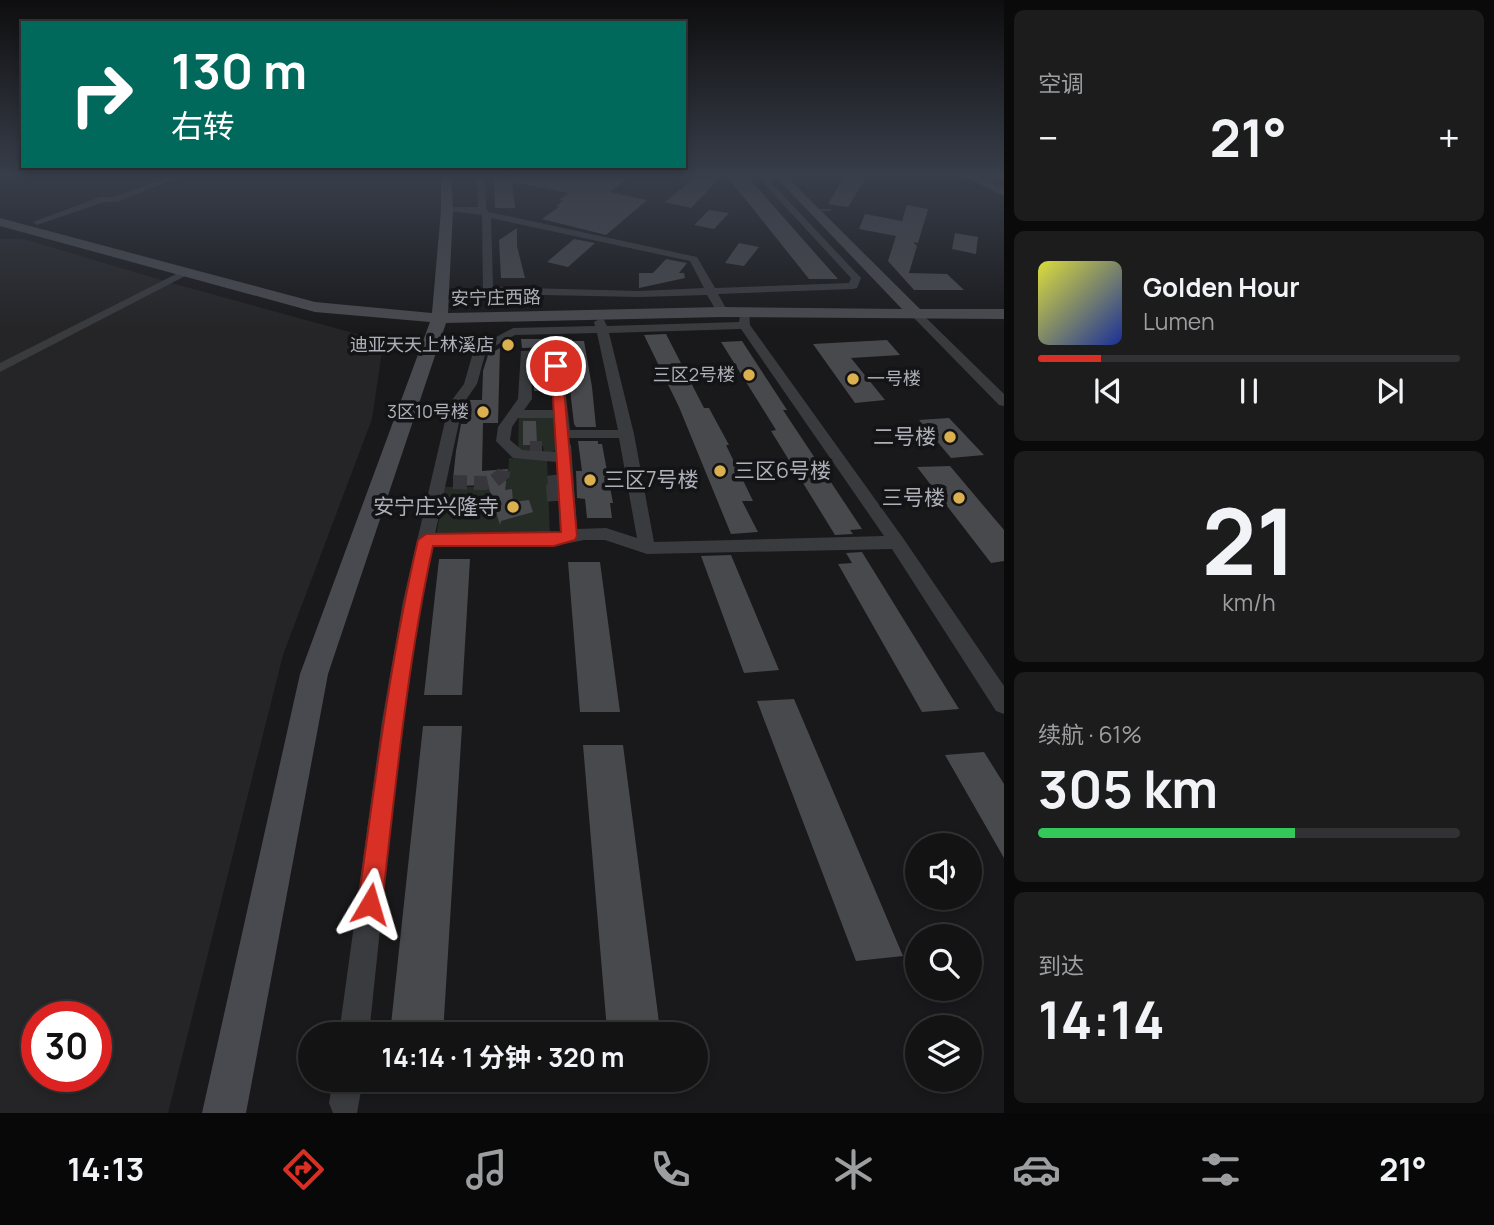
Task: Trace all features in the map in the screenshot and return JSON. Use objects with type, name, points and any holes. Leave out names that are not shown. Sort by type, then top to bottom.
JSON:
[{"type":"main road","points":[[0,235],[23,227]]},
{"type":"main road","name":"安宁庄西路","points":[[35,227],[186,273],[315,307],[601,323],[717,303],[745,319],[912,310],[1004,314]]},
{"type":"main road","name":"安宁庄西路","points":[[37,227],[288,291],[362,304],[441,313]]},
{"type":"main road","points":[[224,1113],[314,674],[441,313],[446,227]]},
{"type":"main road","points":[[831,227],[912,310]]},
{"type":"main road","points":[[441,313],[717,303],[912,310],[1004,305]]},
{"type":"street","points":[[485,227],[488,289],[497,292],[639,294],[717,303],[853,286],[856,278],[809,227]]},
{"type":"street","points":[[552,227],[694,259],[717,303]]},
{"type":"street","points":[[0,368],[186,273]]},
{"type":"street","points":[[912,310],[1004,402]]},
{"type":"street","points":[[355,1022],[393,721],[412,601],[426,540],[446,482],[456,404],[470,384],[480,349],[513,332],[601,323],[745,319],[1004,705]]},
{"type":"street","points":[[601,323],[627,434],[647,548]]},
{"type":"street","points":[[563,537],[564,457],[563,434],[555,354],[525,354],[525,399],[505,427],[503,441],[518,455],[542,452],[564,457]]},
{"type":"street","points":[[515,414],[561,414]]},
{"type":"street","points":[[563,434],[627,434]]},
{"type":"street","points":[[556,501],[563,537]]},
{"type":"street","points":[[426,540],[606,534],[647,548],[897,542]]},
{"type":"shaded area","points":[[0,239],[24,239],[357,334],[383,345],[372,419],[283,655],[168,1113],[0,1113]]},
{"type":"shaded area","points":[[519,415],[557,417],[561,447],[550,453],[544,452],[543,446],[539,446],[539,452],[518,453]]},
{"type":"shaded area","points":[[509,458],[547,459],[550,538],[436,536],[445,487],[499,487],[508,480]]},
{"type":"building","points":[[574,227],[615,227],[606,235]]},
{"type":"building","points":[[767,227],[792,227],[838,279],[809,279]]},
{"type":"building","points":[[923,227],[918,243],[913,242],[917,246],[909,273],[947,274],[964,290],[914,290],[888,261],[896,236],[859,229]]},
{"type":"building","points":[[517,228],[517,246],[525,278],[501,278],[499,240]]},
{"type":"building","points":[[955,233],[978,237],[976,254],[952,249]]},
{"type":"building","points":[[574,239],[595,243],[568,267],[547,262]]},
{"type":"building","points":[[739,243],[759,247],[744,266],[725,263]]},
{"type":"building","points":[[666,259],[687,263],[679,273],[684,273],[685,278],[639,288],[639,273],[653,273]]},
{"type":"building","name":"三区6号楼","points":[[666,334],[704,408],[709,408],[729,445],[726,445],[753,501],[742,501],[758,532],[731,534],[679,407],[644,335]]},
{"type":"building","points":[[521,339],[584,341],[596,427],[576,427],[574,424],[567,364],[562,352],[555,347],[522,348]]},
{"type":"building","name":"一号楼","points":[[887,340],[900,355],[851,358],[885,400],[855,403],[813,344]]},
{"type":"building","points":[[742,341],[787,410],[783,410],[862,529],[850,530],[853,534],[835,535],[771,431],[776,430],[721,342]]},
{"type":"building","name":"3区10号楼","points":[[500,348],[498,423],[483,423],[482,471],[508,469],[505,490],[512,489],[513,502],[529,500],[533,512],[501,521],[500,525],[488,485],[454,486],[453,479],[461,424],[467,424],[470,400],[482,400],[483,371],[488,355]]},
{"type":"building","points":[[534,361],[547,361],[547,364],[542,364],[544,391],[534,391]]},
{"type":"building","name":"二号楼","points":[[949,418],[984,455],[951,458],[919,420]]},
{"type":"building","points":[[523,421],[536,421],[537,445],[523,445]]},
{"type":"building","name":"三区7号楼","points":[[578,441],[598,441],[598,444],[602,444],[613,503],[610,503],[612,518],[587,518],[585,499],[577,498],[576,471],[582,471]]},
{"type":"building","name":"三号楼","points":[[950,466],[1004,530],[1004,561],[991,563],[917,467]]},
{"type":"building","points":[[862,552],[959,709],[922,712],[838,564],[852,563],[846,553]]},
{"type":"building","points":[[731,555],[779,670],[744,673],[701,556]]},
{"type":"building","points":[[439,559],[470,559],[462,695],[424,695]]},
{"type":"building","points":[[568,562],[600,562],[620,712],[580,712]]},
{"type":"building","points":[[794,699],[903,956],[856,961],[757,701]]},
{"type":"building","points":[[423,726],[462,726],[444,1022],[391,1022]]},
{"type":"building","points":[[583,745],[623,745],[659,1022],[606,1022]]},
{"type":"building","points":[[984,752],[1004,784],[1004,858],[945,755]]},
{"type":"tunnel","points":[[530,448],[542,448]]},
{"type":"tunnel","points":[[453,482],[494,481],[503,474],[504,467]]},
{"type":"tunnel","points":[[554,475],[555,486]]},
{"type":"tunnel","points":[[555,484],[556,501]]},
{"type":"place","name":"迪亚天天上林溪店","points":[[508,345]]},
{"type":"place","name":"三区2号楼","points":[[749,375]]},
{"type":"place","name":"一号楼","points":[[853,379]]},
{"type":"place","name":"3区10号楼","points":[[483,412]]},
{"type":"place","name":"二号楼","points":[[950,437]]},
{"type":"place","name":"三区6号楼","points":[[720,471]]},
{"type":"place","name":"三区7号楼","points":[[590,480]]},
{"type":"place","name":"三号楼","points":[[959,498]]},
{"type":"place","name":"安宁庄兴隆寺","points":[[513,507]]},
{"type":"route","points":[[370,904],[393,721],[412,601],[426,540],[520,541],[554,540],[569,536],[556,366]]}]
